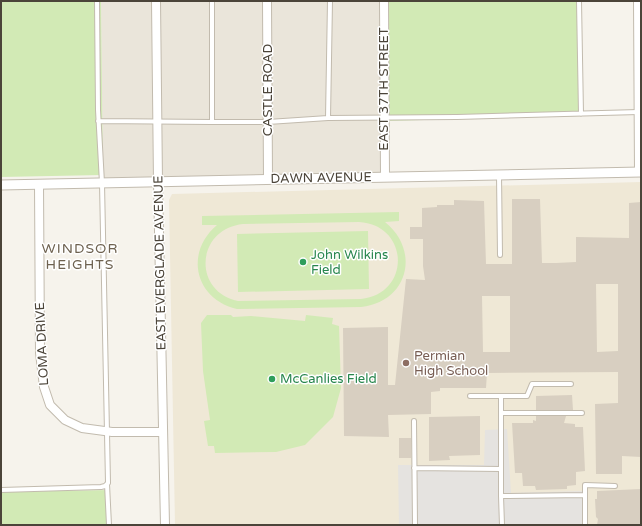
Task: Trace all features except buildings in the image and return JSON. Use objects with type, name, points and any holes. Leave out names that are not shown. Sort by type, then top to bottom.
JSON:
[{"type":"street","name":"EAST EVERGLADE AVENUE","points":[[156,1],[165,525]]},
{"type":"street","name":"CASTLE ROAD","points":[[267,1],[268,180]]},
{"type":"street","name":"EAST 37TH STREET","points":[[384,1],[385,177]]},
{"type":"street","points":[[638,1],[640,172]]},
{"type":"street","name":"DAWN AVENUE","points":[[1,185],[640,172]]},
{"type":"street","name":"LOMA DRIVE","points":[[39,184],[40,353],[44,387],[50,405],[65,420],[82,428],[107,432],[163,432]]},
{"type":"lane","points":[[97,1],[98,121],[102,183],[109,525]]},
{"type":"lane","points":[[212,1],[212,122]]},
{"type":"lane","points":[[328,118],[330,1]]},
{"type":"lane","points":[[579,1],[581,114]]},
{"type":"lane","points":[[98,121],[268,122],[328,118],[640,112]]},
{"type":"lane","points":[[499,175],[500,255]]},
{"type":"lane","points":[[470,396],[527,396],[532,384],[571,384]]},
{"type":"lane","points":[[501,396],[502,525]]},
{"type":"lane","points":[[501,412],[582,413]]},
{"type":"lane","points":[[414,421],[415,525]]},
{"type":"lane","points":[[414,468],[501,469]]},
{"type":"lane","points":[[1,490],[101,487],[107,484]]},
{"type":"lane","points":[[585,525],[585,485],[615,486]]},
{"type":"lane","points":[[501,496],[585,495]]},
{"type":"shaded area","points":[[101,1],[384,1],[385,177],[103,183]]},
{"type":"shaded area","name":"Permian High School","points":[[641,182],[641,525],[175,525],[169,200],[172,194]]},
{"type":"shaded area","points":[[507,429],[511,493],[585,491],[585,525],[399,525],[398,465],[484,465],[485,430]]},
{"type":"green space","points":[[1,1],[101,1],[103,175],[1,177]]},
{"type":"green space","points":[[384,1],[580,1],[581,116],[385,121]]},
{"type":"green space","points":[[399,212],[399,221],[385,222],[396,234],[403,247],[406,260],[404,274],[399,286],[390,296],[377,303],[361,307],[237,309],[223,304],[212,296],[204,285],[199,274],[198,261],[200,249],[207,236],[217,225],[202,225],[202,216]],"holes":[[[359,222],[376,226],[388,235],[395,246],[398,260],[396,273],[389,285],[377,294],[361,299],[238,301],[223,295],[213,285],[207,274],[206,261],[209,248],[216,237],[227,228],[243,224]]]},
{"type":"green space","name":"John Wilkins Field","points":[[368,231],[369,289],[238,292],[237,234]]},
{"type":"green space","name":"McCanlies Field","points":[[207,315],[231,315],[233,317],[251,316],[305,321],[306,315],[333,318],[332,324],[339,326],[341,388],[333,417],[305,445],[276,452],[215,453],[214,446],[208,446],[204,421],[210,420],[203,371],[201,323]]},
{"type":"green space","points":[[109,490],[110,525],[1,525],[1,492]]},
{"type":"place","name":"John Wilkins Field","points":[[303,262]]},
{"type":"place","name":"Permian High School","points":[[406,363]]},
{"type":"place","name":"McCanlies Field","points":[[272,379]]},
{"type":"district","name":"WINDSOR HEIGHTS","points":[[80,256]]}]
